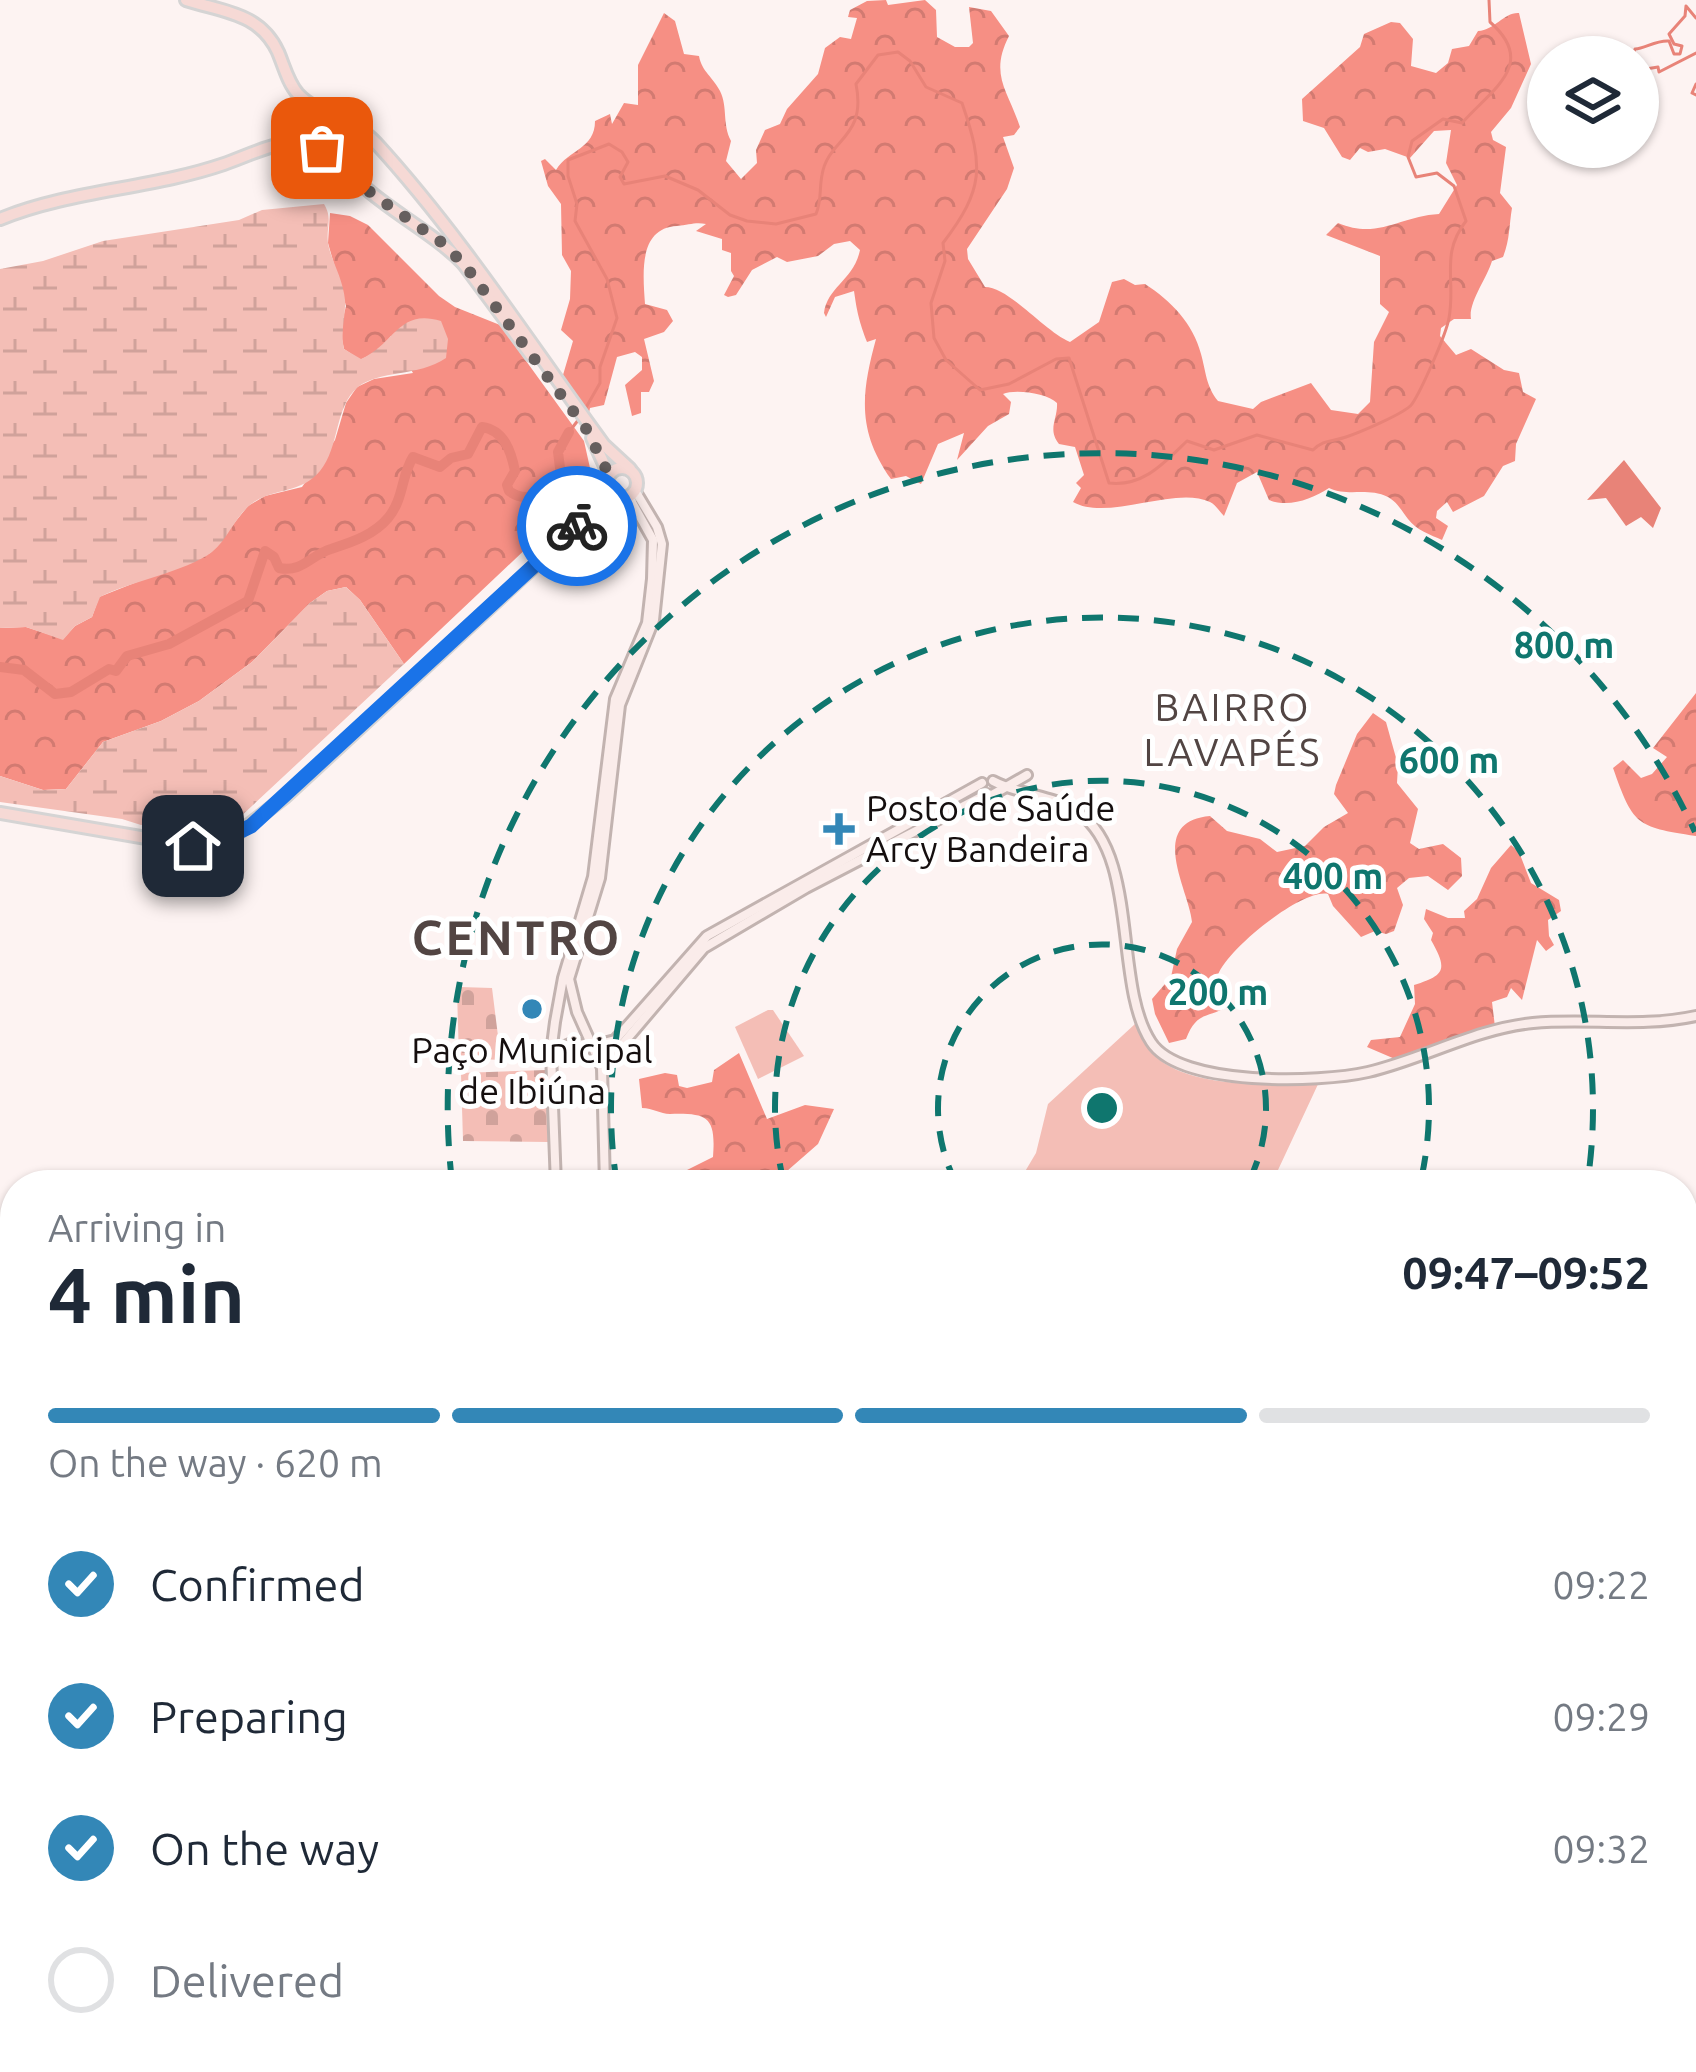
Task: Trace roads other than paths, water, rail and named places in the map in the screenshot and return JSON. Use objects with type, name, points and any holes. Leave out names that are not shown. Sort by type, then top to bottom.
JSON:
[{"type":"main road","points":[[186,0],[248,17],[260,25],[297,93],[354,124],[377,144],[587,430],[610,492],[630,496],[657,527],[664,555],[654,620],[620,705],[597,877],[569,979],[577,1012],[602,1069],[605,1170]]},
{"type":"main road","points":[[0,219],[40,203],[210,169],[300,142],[322,148],[371,193],[464,264]]},
{"type":"main road","points":[[0,813],[193,846],[196,832],[224,834],[251,826],[594,511],[630,496],[638,481],[604,445],[423,197],[407,183]]},
{"type":"main road","points":[[417,225],[443,235],[484,279]]},
{"type":"main road","points":[[594,511],[608,478],[619,468],[630,470]]},
{"type":"main road","points":[[555,1170],[551,1053],[562,979],[597,877],[616,699],[647,623],[652,579],[652,540],[630,496]]},
{"type":"main road","points":[[551,1053],[572,1043],[592,1046],[622,1035],[710,939],[946,810],[988,781],[1027,775],[946,810]]},
{"type":"main road","points":[[988,781],[994,793]]},
{"type":"main road","points":[[988,781],[994,793]]},
{"type":"main road","points":[[994,793],[1034,796],[1079,812],[1104,847],[1126,922],[1132,994],[1144,1029],[1160,1053],[1186,1066],[1237,1078],[1353,1075],[1465,1037],[1534,1023],[1640,1024],[1696,1016]]},
{"type":"main road","points":[[602,1069],[710,939]]},
{"type":"waterway","points":[[584,411],[600,383],[600,367],[617,318],[607,279],[575,221],[577,204],[568,160],[609,144],[628,162],[620,177],[624,184],[665,176],[698,190],[730,215],[747,221],[776,224],[816,214],[826,163],[856,116],[856,84],[878,55],[898,52],[910,61],[926,87],[962,103],[974,144],[973,192],[943,243],[945,261],[931,303],[934,338],[946,360],[980,390],[1009,384],[1056,359],[1069,358],[1109,483],[1143,477],[1187,441],[1214,450],[1257,435],[1313,450],[1381,422],[1412,404],[1449,318],[1451,256],[1466,221],[1454,186],[1437,173],[1416,177],[1408,157],[1412,141],[1443,119],[1462,123],[1505,76],[1510,51],[1490,22],[1489,0]]},
{"type":"waterway","points":[[1659,42],[1669,41],[1674,54],[1680,54],[1682,46],[1674,44],[1669,34],[1685,16],[1686,6],[1696,18]]},
{"type":"waterway","points":[[1659,72],[1696,53]]},
{"type":"waterway","points":[[1696,84],[1692,93],[1696,95]]},
{"type":"waterway","points":[[569,432],[579,419]]},
{"type":"waterway","points":[[0,667],[24,670],[55,694],[71,692],[109,669],[116,671],[127,656],[169,644],[248,601],[265,551],[279,568],[294,568],[375,530],[393,511],[413,457],[440,467],[468,454],[482,427],[490,429],[501,437],[511,456],[515,471],[507,485],[509,491],[530,497],[561,476],[558,452],[569,432]]},
{"type":"place","name":"Posto de Saúde Arcy Bandeira","points":[[839,829]]},
{"type":"place","name":"Paço Municipal de Ibiúna","points":[[532,1009]]},
{"type":"district","name":"BAIRRO LAVAPÉS","points":[[1233,730]]},
{"type":"district","name":"CENTRO","points":[[517,938]]}]
